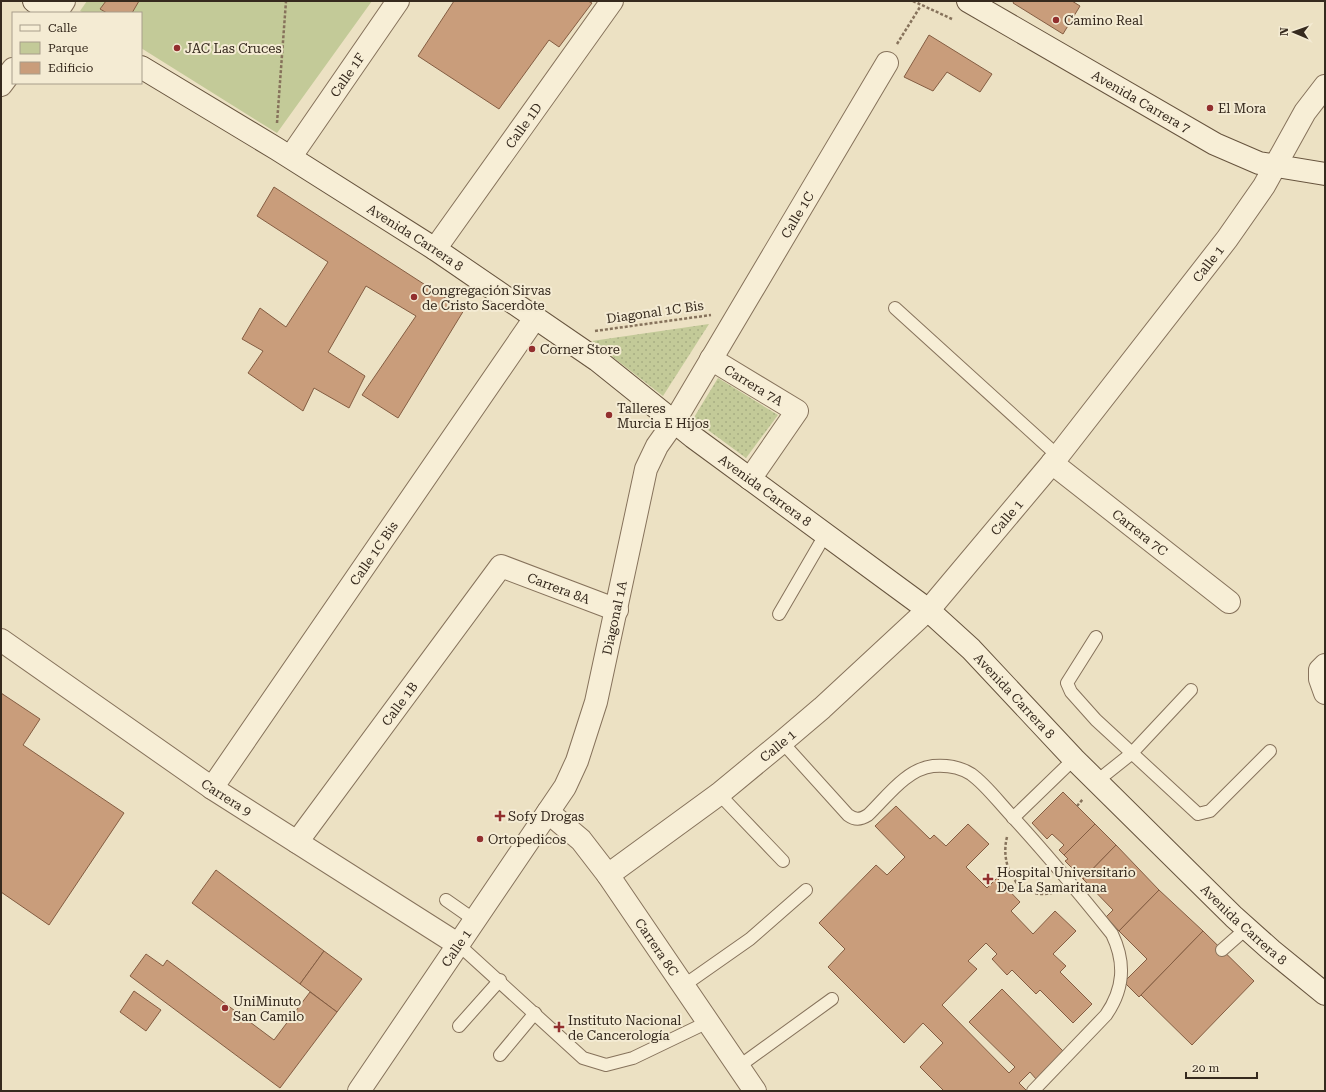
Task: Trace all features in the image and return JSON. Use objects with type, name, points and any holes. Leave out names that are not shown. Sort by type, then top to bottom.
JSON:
[{"type":"street","points":[[34,1],[50,12]]},
{"type":"street","points":[[57,12],[64,1]]},
{"type":"street","name":"Calle 1F","points":[[292,154],[398,1]]},
{"type":"street","name":"Calle 1D","points":[[435,249],[612,1]]},
{"type":"street","name":"Avenida Carrera 7","points":[[968,1],[1215,144],[1244,158],[1275,166],[1325,174]]},
{"type":"street","name":"Calle 1C","points":[[674,422],[886,63]]},
{"type":"street","name":"Avenida Carrera 8","points":[[142,68],[292,154],[435,249],[597,360],[674,422],[927,609],[995,674],[1074,759],[1247,928],[1325,994]]},
{"type":"street","points":[[1,85],[12,70]]},
{"type":"street","name":"Calle 1","points":[[608,875],[719,794],[782,742],[863,671],[927,609],[1055,459],[1227,239],[1261,190],[1305,112],[1325,86]]},
{"type":"street","name":"Calle 1C Bis","points":[[212,788],[535,318]]},
{"type":"street","name":"Carrera 7A","points":[[711,359],[797,411],[750,479]]},
{"type":"street","name":"Diagonal 1A","points":[[548,812],[565,787],[577,761],[596,702],[617,610],[646,469],[657,446],[674,422]]},
{"type":"street","name":"Carrera 7C","points":[[1055,459],[1229,602]]},
{"type":"street","name":"Carrera 8A","points":[[501,566],[617,610]]},
{"type":"street","name":"Calle 1B","points":[[298,842],[501,566]]},
{"type":"street","name":"Carrera 9","points":[[1,640],[212,788],[459,945]]},
{"type":"street","name":"Calle 1","points":[[360,1089],[476,921],[548,812]]},
{"type":"street","name":"Carrera 8C","points":[[548,812],[581,840],[608,875],[754,1091]]},
{"type":"lane","points":[[895,308],[1055,459]]},
{"type":"lane","points":[[779,614],[825,535]]},
{"type":"lane","points":[[1096,637],[1067,683],[1070,692],[1131,754],[1198,814],[1210,811],[1270,751]]},
{"type":"lane","points":[[1097,781],[1131,754],[1191,690]]},
{"type":"lane","points":[[782,742],[848,815],[854,819],[862,819],[868,815],[910,775],[931,766],[946,766],[959,769],[970,774],[980,782],[1013,818],[1112,934],[1120,957],[1122,977],[1120,990],[1114,1003],[1106,1015],[1032,1091]]},
{"type":"lane","points":[[1013,818],[1074,759]]},
{"type":"lane","points":[[719,794],[783,861]]},
{"type":"lane","points":[[683,986],[750,939],[806,890]]},
{"type":"lane","points":[[446,900],[476,921]]},
{"type":"lane","points":[[1222,950],[1247,928]]},
{"type":"lane","points":[[459,945],[500,980],[584,1058],[606,1065],[641,1056],[708,1022]]},
{"type":"lane","points":[[459,1026],[500,980]]},
{"type":"lane","points":[[738,1067],[832,999]]},
{"type":"lane","points":[[500,1055],[535,1013]]},
{"type":"path","points":[[277,127],[286,1]]},
{"type":"path","points":[[886,63],[920,7]]},
{"type":"path","name":"Diagonal 1C Bis","points":[[589,331],[739,311]]},
{"type":"path","points":[[1077,806],[1083,799]]},
{"type":"path","points":[[1009,832],[1005,847],[1005,857],[1010,875],[1016,883],[1029,891],[1046,894],[1059,891],[1069,883]]},
{"type":"path","points":[[1008,890],[1016,883]]},
{"type":"green space","points":[[87,1],[372,1],[277,133],[142,49],[142,12],[80,11]]},
{"type":"green space","points":[[709,324],[663,396],[592,341]]},
{"type":"green space","points":[[718,378],[778,415],[746,458],[693,419]]},
{"type":"building","points":[[106,1],[139,1],[133,12],[105,12],[100,9]]},
{"type":"building","points":[[454,1],[588,1],[592,3],[559,47],[549,40],[499,109],[418,56]]},
{"type":"building","name":"Camino Real","points":[[1014,1],[1072,1],[1080,6],[1063,34],[1013,3]]},
{"type":"building","points":[[929,35],[992,74],[980,92],[947,72],[933,91],[904,77]]},
{"type":"building","name":"Congregación Sirvas de Cristo Sacerdote","points":[[274,187],[464,310],[398,418],[362,395],[416,316],[366,286],[328,352],[365,376],[349,408],[314,388],[303,411],[248,373],[263,351],[242,339],[260,308],[286,327],[328,262],[257,216]]},
{"type":"building","points":[[1,693],[40,719],[23,745],[124,813],[49,925],[1,892]]},
{"type":"building","points":[[1063,792],[1095,824],[1064,855],[1059,850],[1064,845],[1052,834],[1047,839],[1032,823]]},
{"type":"building","points":[[896,806],[930,839],[934,835],[946,846],[968,824],[989,844],[966,867],[987,888],[997,878],[1020,902],[1011,911],[1033,934],[1055,911],[1076,931],[1053,954],[1066,966],[1060,972],[1092,1004],[1073,1023],[1040,990],[1036,994],[1012,970],[1007,975],[992,959],[997,954],[986,943],[968,961],[977,969],[942,1005],[1009,1073],[1015,1067],[969,1022],[1002,989],[1063,1051],[1036,1079],[1030,1072],[1019,1083],[1026,1090],[1025,1091],[944,1091],[920,1067],[943,1043],[923,1023],[904,1043],[828,967],[845,949],[819,923],[876,865],[887,875],[905,857],[875,826]]},
{"type":"building","points":[[1095,824],[1116,845],[1083,879],[1065,861],[1068,859],[1064,855]]},
{"type":"building","points":[[1116,845],[1159,890],[1119,931],[1106,917],[1113,910],[1083,879]]},
{"type":"building","points":[[216,870],[324,951],[300,984],[192,903]]},
{"type":"building","points":[[1159,890],[1203,931],[1139,997],[1124,982],[1147,959],[1119,931]]},
{"type":"building","points":[[1203,931],[1254,981],[1192,1045],[1141,995]]},
{"type":"building","points":[[324,951],[362,979],[337,1012],[300,984]]},
{"type":"building","points":[[146,954],[163,966],[167,960],[274,1040],[310,992],[337,1012],[280,1088],[130,976]]},
{"type":"building","points":[[134,991],[161,1010],[146,1031],[120,1012]]},
{"type":"place","name":"Camino Real","points":[[1056,20]]},
{"type":"place","name":"JAC Las Cruces","points":[[177,48]]},
{"type":"place","name":"El Mora","points":[[1210,108]]},
{"type":"place","name":"Congregación Sirvas de Cristo Sacerdote","points":[[414,297]]},
{"type":"place","name":"Corner Store","points":[[532,349]]},
{"type":"place","name":"Talleres Murcia E Hijos","points":[[609,415]]},
{"type":"place","name":"Sofy Drogas","points":[[500,816]]},
{"type":"place","name":"Ortopedicos","points":[[480,839]]},
{"type":"place","name":"Hospital Universitario De La Samaritana","points":[[988,879]]},
{"type":"place","name":"UniMinuto San Camilo","points":[[225,1008]]},
{"type":"place","name":"Instituto Nacional de Cancerología","points":[[559,1027]]}]
